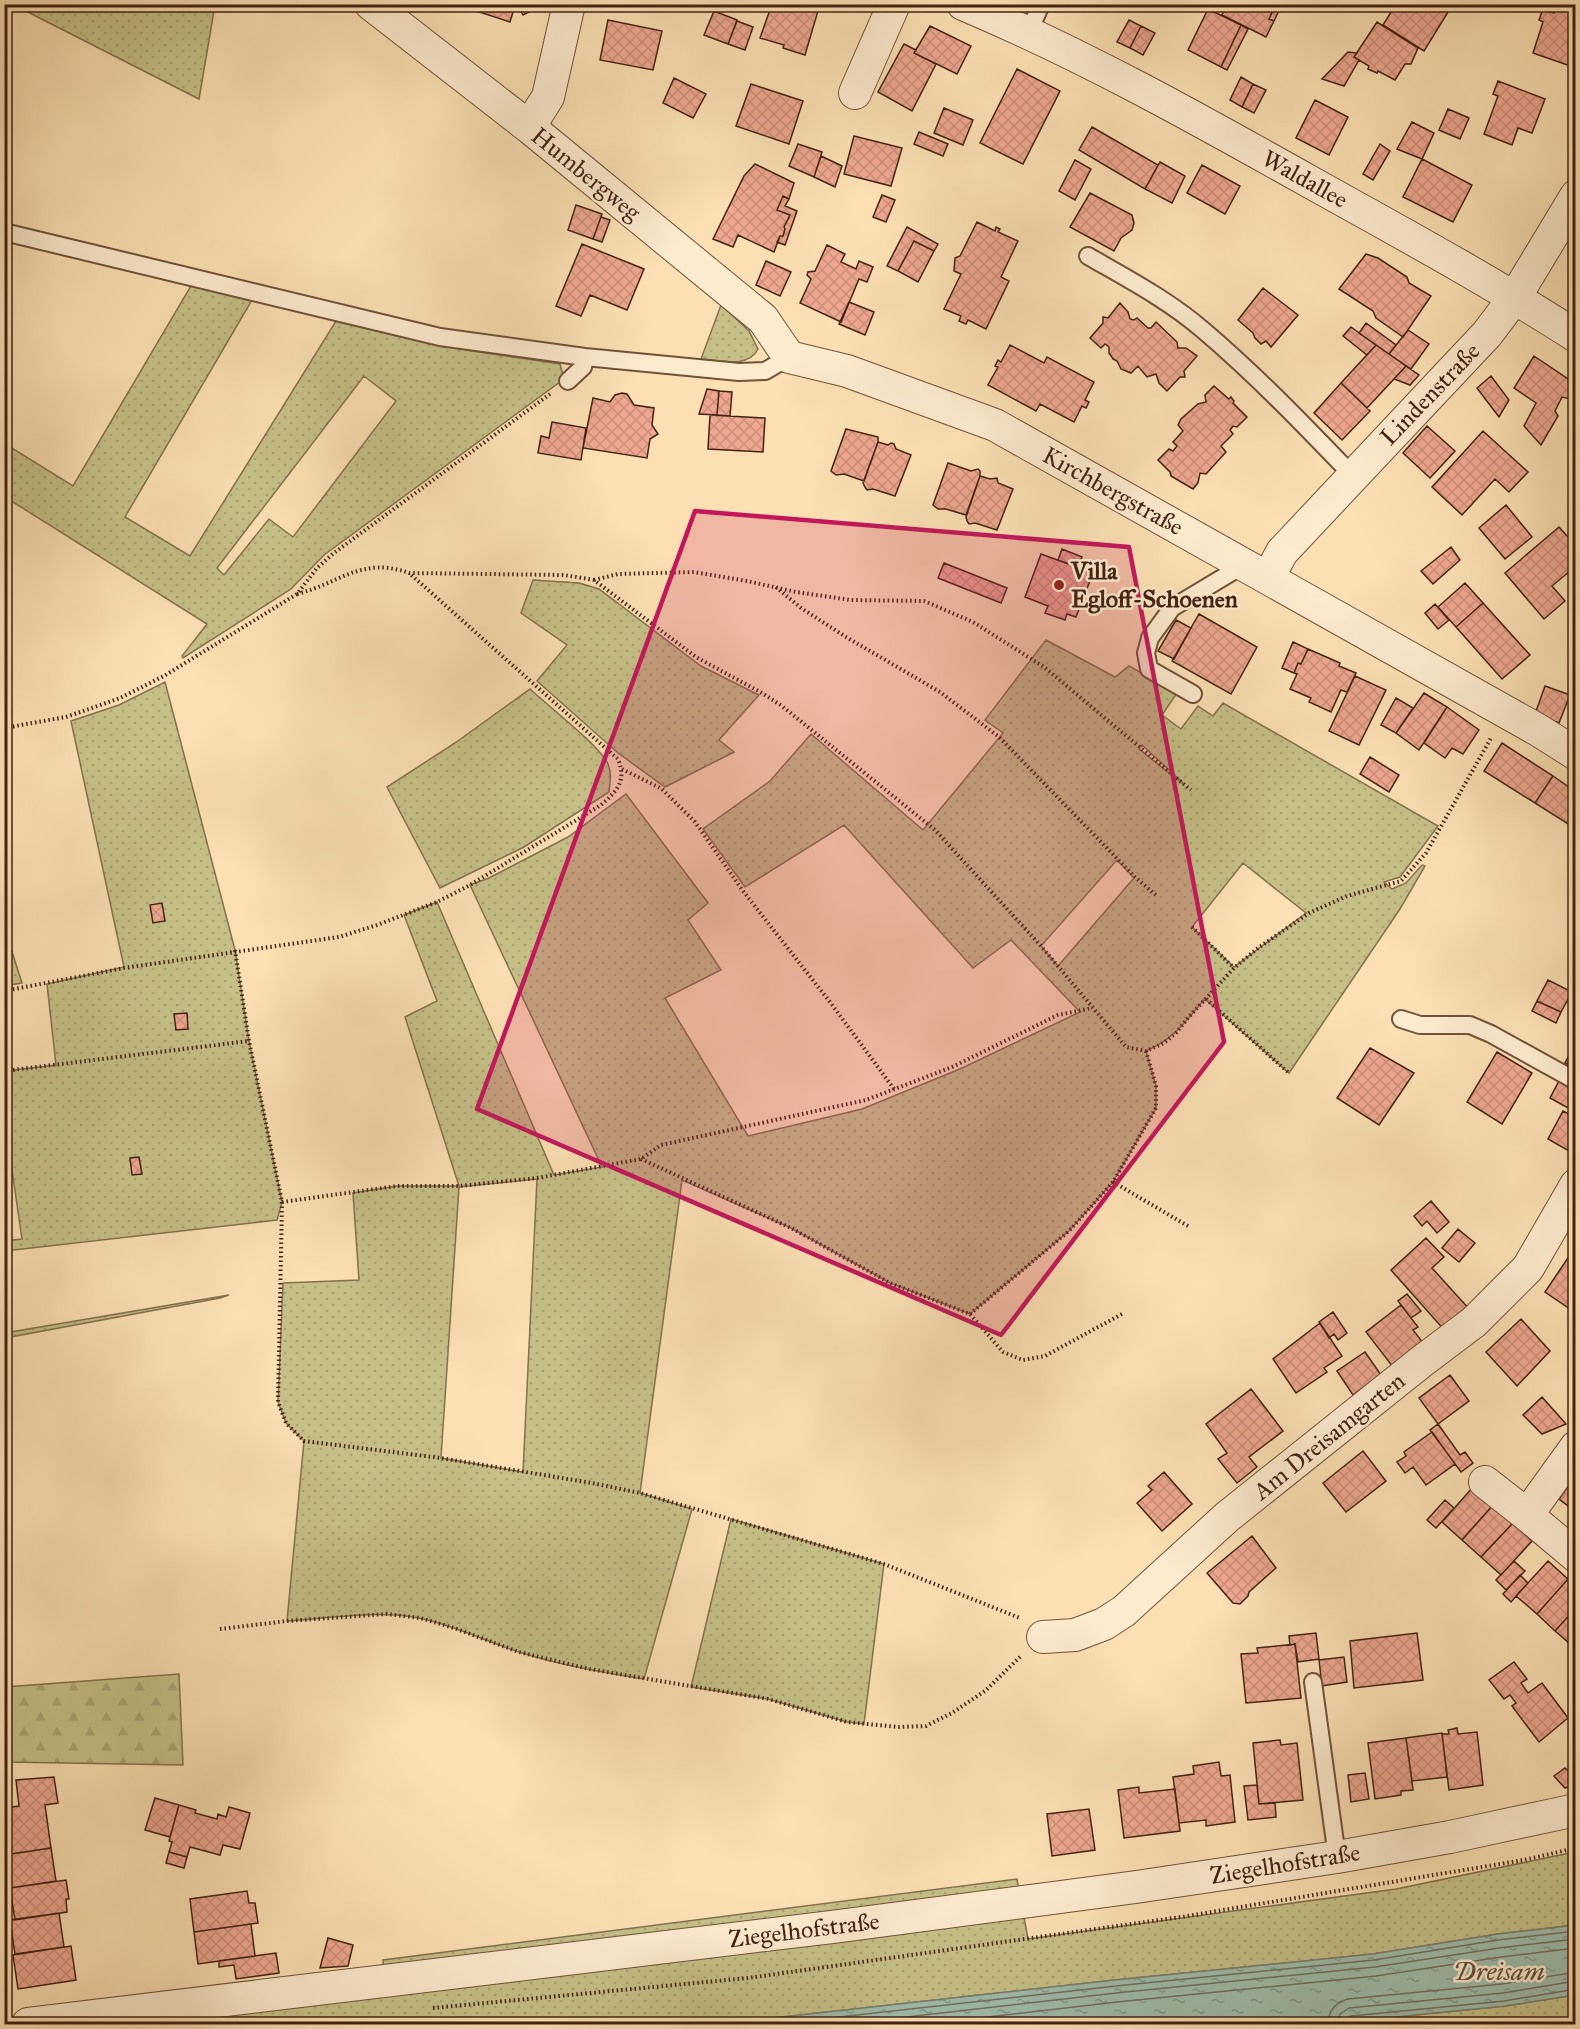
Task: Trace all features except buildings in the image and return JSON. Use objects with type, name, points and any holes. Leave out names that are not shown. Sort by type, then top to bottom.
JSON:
[{"type":"street","name":"Humbergweg","points":[[371,4],[529,127],[763,319],[789,357]]},
{"type":"street","points":[[529,127],[548,97],[568,4]]},
{"type":"street","points":[[855,93],[894,4]]},
{"type":"street","name":"Waldallee","points":[[963,4],[1035,18],[1257,152],[1515,297],[1575,336]]},
{"type":"street","name":"Lindenstraße","points":[[1268,578],[1282,552],[1487,334],[1515,297],[1575,196]]},
{"type":"street","name":"Kirchbergstraße","points":[[789,357],[847,371],[995,425],[1567,747],[1575,754]]},
{"type":"street","name":"Am Dreisamgarten","points":[[1043,1637],[1075,1635],[1104,1624],[1124,1611],[1227,1517],[1474,1322],[1528,1268],[1575,1185]]},
{"type":"street","points":[[1527,1515],[1575,1447]]},
{"type":"street","points":[[1485,1482],[1575,1556]]},
{"type":"street","name":"Ziegelhofstraße","points":[[28,2025],[832,1927],[1136,1887],[1337,1857],[1450,1837],[1575,1810]]},
{"type":"lane","points":[[4,232],[440,337],[585,357],[739,372],[765,370],[789,357]]},
{"type":"lane","points":[[1088,256],[1156,295],[1203,330],[1290,411],[1353,476]]},
{"type":"lane","points":[[568,381],[583,367],[585,357]]},
{"type":"lane","points":[[1193,694],[1149,669],[1146,653],[1150,638],[1172,608],[1232,572],[1238,561]]},
{"type":"lane","points":[[1401,1019],[1419,1025],[1470,1025],[1491,1034],[1575,1081]]},
{"type":"lane","points":[[1313,1682],[1337,1857]]},
{"type":"path","points":[[297,594],[317,568],[334,554],[568,381]]},
{"type":"path","points":[[4,728],[66,717],[120,698],[164,676],[297,594],[365,568],[393,567],[409,573],[564,574],[594,580],[618,574],[694,572],[851,600],[924,601],[973,622],[1044,667],[1191,790]]},
{"type":"path","points":[[4,991],[235,950],[339,937],[376,925],[437,902],[470,885],[601,805],[617,790],[622,770],[618,759],[409,573]]},
{"type":"path","points":[[594,580],[696,657],[782,706],[935,830],[1041,946],[1126,1047],[1146,1051],[1164,1043],[1176,1033],[1234,968],[1258,948],[1309,913],[1347,896],[1401,881],[1426,853],[1505,712]]},
{"type":"path","points":[[775,586],[801,608],[846,637],[940,692],[999,737],[1135,878],[1158,897]]},
{"type":"path","points":[[622,770],[662,789],[695,822],[743,891],[830,1002],[894,1089]]},
{"type":"path","points":[[1192,927],[1234,968]]},
{"type":"path","points":[[220,1629],[287,1621],[387,1614],[420,1618],[519,1652],[589,1669],[768,1699],[847,1722],[898,1727],[926,1726],[952,1713],[985,1691],[1043,1637],[1026,1620],[891,1566],[640,1494],[441,1458],[304,1441],[286,1423],[279,1401],[282,1202],[249,1041],[235,950]]},
{"type":"path","points":[[1206,999],[1289,1073]]},
{"type":"path","points":[[282,1202],[398,1186],[459,1186],[537,1178],[641,1159],[661,1145],[866,1100],[952,1067],[1058,1015],[1092,1008]]},
{"type":"path","points":[[4,1071],[249,1041]]},
{"type":"path","points":[[970,1314],[1069,1231],[1113,1182],[1156,1108],[1156,1086],[1146,1051]]},
{"type":"path","points":[[641,1159],[790,1228],[890,1283],[970,1314],[1003,1352],[1023,1360],[1045,1356],[1122,1314]]},
{"type":"path","points":[[1113,1182],[1188,1226]]},
{"type":"path","points":[[1524,1860],[1575,1848]]},
{"type":"highlighted area","points":[[695,511],[1129,547],[1224,1042],[1001,1335],[477,1109]]},
{"type":"green space","points":[[14,5],[215,5],[199,99]]},
{"type":"green space","points":[[192,284],[252,300],[125,517],[190,556],[336,321],[440,346],[560,364],[564,379],[324,555],[291,589],[183,658],[182,656],[207,624],[5,497],[4,443],[73,486]],"holes":[[[364,376],[396,401],[293,537],[269,519],[224,575],[217,568]]]},
{"type":"green space","points":[[721,305],[749,331],[758,349],[748,359],[733,362],[701,359]]},
{"type":"green space","points":[[533,580],[579,583],[599,589],[701,666],[759,695],[719,740],[734,752],[665,787],[618,753],[537,681],[567,645],[521,613]]},
{"type":"green space","points":[[1046,640],[1115,677],[1129,666],[1177,693],[1162,715],[1181,729],[1198,706],[1213,716],[1223,703],[1438,826],[1400,877],[1384,882],[1392,889],[1406,883],[1422,865],[1425,866],[1400,909],[1289,1073],[1205,999],[1172,1035],[1146,1051],[1156,1086],[1156,1108],[1113,1182],[1069,1231],[970,1314],[890,1283],[791,1228],[682,1180],[640,1493],[692,1509],[644,1679],[534,1657],[419,1618],[370,1615],[287,1621],[304,1441],[286,1423],[278,1402],[283,1283],[359,1280],[353,1193],[397,1186],[459,1186],[405,1017],[437,1001],[404,915],[437,902],[554,1175],[602,1167],[470,885],[489,878],[568,837],[626,794],[708,903],[688,920],[721,970],[665,998],[748,1136],[862,1109],[960,1069],[1080,1012],[1011,940],[973,968],[844,825],[745,887],[703,829],[770,781],[811,734],[923,830],[1003,733],[985,720]],"holes":[[[1142,745],[1183,784],[1139,749]],[[1117,860],[1134,878],[1058,966],[1041,946]],[[1243,863],[1306,913],[1234,967],[1192,927]],[[537,1179],[523,1472],[441,1458],[459,1187]]]},
{"type":"green space","points":[[165,682],[235,950],[249,1041],[282,1202],[277,1220],[5,1251],[4,1241],[22,1239],[5,1122],[5,1071],[56,1065],[47,984],[124,967],[71,721],[119,705]]},
{"type":"green space","points":[[530,689],[603,756],[610,771],[609,792],[524,847],[440,888],[387,787],[455,743]]},
{"type":"green space","points":[[4,927],[22,983],[5,986],[4,986]]},
{"type":"green space","points":[[229,1295],[220,1298],[5,1338],[5,1333]]},
{"type":"green space","points":[[731,1519],[884,1564],[864,1724],[847,1722],[768,1699],[691,1687]]},
{"type":"green space","points":[[179,1674],[183,1765],[5,1762],[5,1687]]},
{"type":"green space","points":[[1575,1852],[1575,1925],[1498,1934],[1373,1954],[720,2024],[142,2024],[385,1992],[383,1960],[1017,1879],[1028,1939],[1396,1889]]},
{"type":"green space","points":[[1575,1995],[1575,2024],[1325,2024],[1505,2006]]},
{"type":"water","name":"Dreisam","points":[[1575,1925],[1575,1995],[1505,2006],[1325,2024],[720,2024],[1373,1954],[1498,1934]]},
{"type":"place","name":"Villa Egloff-Schoenen","points":[[1059,585]]}]
